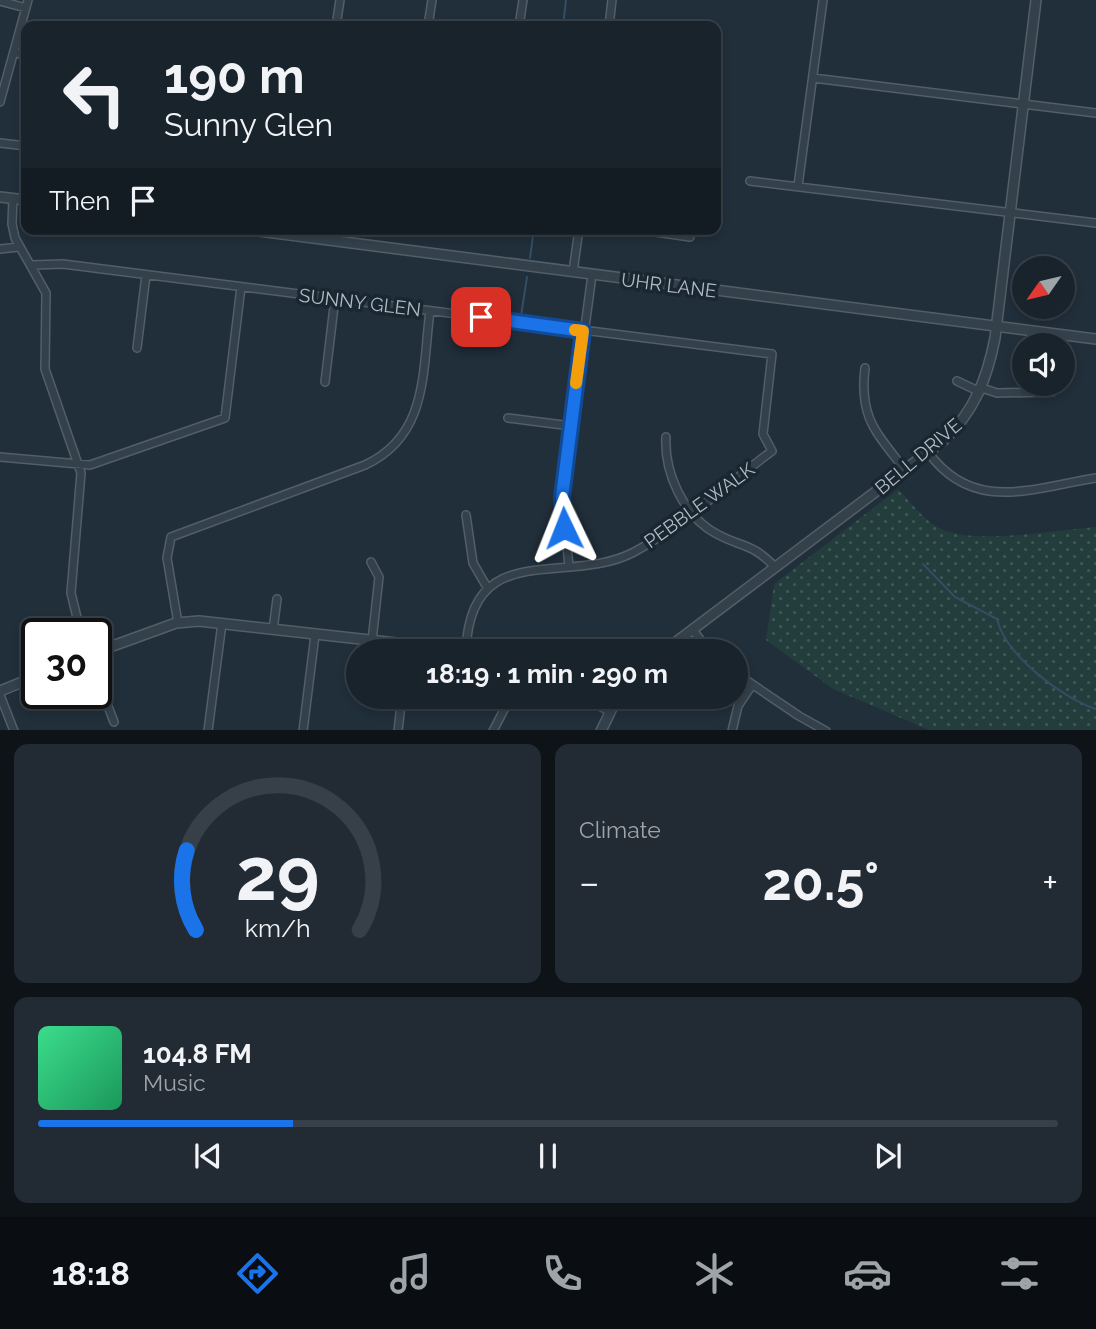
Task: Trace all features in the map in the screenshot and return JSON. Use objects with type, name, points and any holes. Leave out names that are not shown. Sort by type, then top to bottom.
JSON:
[{"type":"street","points":[[337,21],[340,0]]},
{"type":"street","points":[[429,21],[432,0]]},
{"type":"street","points":[[520,21],[523,0]]},
{"type":"street","points":[[610,21],[612,0]]},
{"type":"street","points":[[798,186],[824,0]]},
{"type":"street","name":"BELL DRIVE","points":[[681,639],[928,452],[963,420],[981,390],[989,368],[996,326],[1036,0]]},
{"type":"street","points":[[0,1],[27,4],[22,21]]},
{"type":"street","points":[[0,102],[21,27]]},
{"type":"street","points":[[14,53],[21,54]]},
{"type":"street","points":[[813,78],[1096,113]]},
{"type":"street","points":[[0,143],[21,145]]},
{"type":"street","points":[[750,181],[1096,223]]},
{"type":"street","points":[[0,197],[21,199]]},
{"type":"street","points":[[13,198],[12,224],[19,247],[44,287],[48,306],[45,369],[79,466],[82,493],[71,593],[77,618]]},
{"type":"street","name":"UHR LANE","points":[[297,235],[1096,339]]},
{"type":"street","points":[[573,272],[578,235]]},
{"type":"street","points":[[676,235],[690,237]]},
{"type":"street","points":[[0,249],[19,247]]},
{"type":"street","name":"SUNNY GLEN","points":[[32,265],[63,264],[772,354],[763,434],[772,451]]},
{"type":"street","points":[[136,348],[146,275]]},
{"type":"street","points":[[569,566],[561,509],[592,275]]},
{"type":"street","points":[[0,457],[79,466],[102,463],[225,418],[241,287]]},
{"type":"street","points":[[325,382],[334,298]]},
{"type":"street","points":[[178,623],[167,558],[171,537],[365,465],[393,448],[414,416],[430,311]]},
{"type":"street","points":[[864,368],[863,402],[866,415],[905,470]]},
{"type":"street","points":[[957,381],[981,390],[1012,393]]},
{"type":"street","points":[[508,418],[571,426]]},
{"type":"street","points":[[666,436],[669,474],[706,527],[728,540],[756,549],[775,567]]},
{"type":"street","name":"PEBBLE WALK","points":[[488,589],[517,573],[625,556],[772,451]]},
{"type":"street","points":[[928,452],[953,478],[984,492],[1000,493],[1096,478]]},
{"type":"street","points":[[466,515],[473,563],[488,589],[473,610],[467,639]]},
{"type":"street","points":[[371,562],[379,577],[372,639]]},
{"type":"street","points":[[273,630],[277,599]]},
{"type":"street","points":[[112,646],[178,623],[222,623],[353,639]]},
{"type":"street","points":[[208,730],[222,623]]},
{"type":"street","points":[[693,630],[700,639]]},
{"type":"street","points":[[303,730],[315,635]]},
{"type":"street","points":[[748,682],[826,730]]},
{"type":"street","points":[[14,730],[0,693],[21,683]]},
{"type":"street","points":[[732,730],[738,706],[752,685]]},
{"type":"street","points":[[109,709],[114,722]]},
{"type":"street","points":[[398,730],[400,709]]},
{"type":"street","points":[[493,730],[504,709]]},
{"type":"street","points":[[601,730],[609,710]]},
{"type":"green space","points":[[898,489],[929,521],[956,534],[995,536],[1096,527],[1096,730],[929,730],[833,689],[766,640],[774,584]]},
{"type":"waterway","points":[[564,21],[566,0]]},
{"type":"waterway","points":[[530,258],[533,235]]},
{"type":"waterway","points":[[521,316],[527,277]]},
{"type":"waterway","points":[[923,564],[955,597],[997,619],[1011,647],[1037,673],[1067,695],[1096,709]]},
{"type":"slow traffic","points":[[575,330],[583,331],[576,383]]},
{"type":"route","points":[[481,317],[583,331],[562,497],[564,528]]}]
